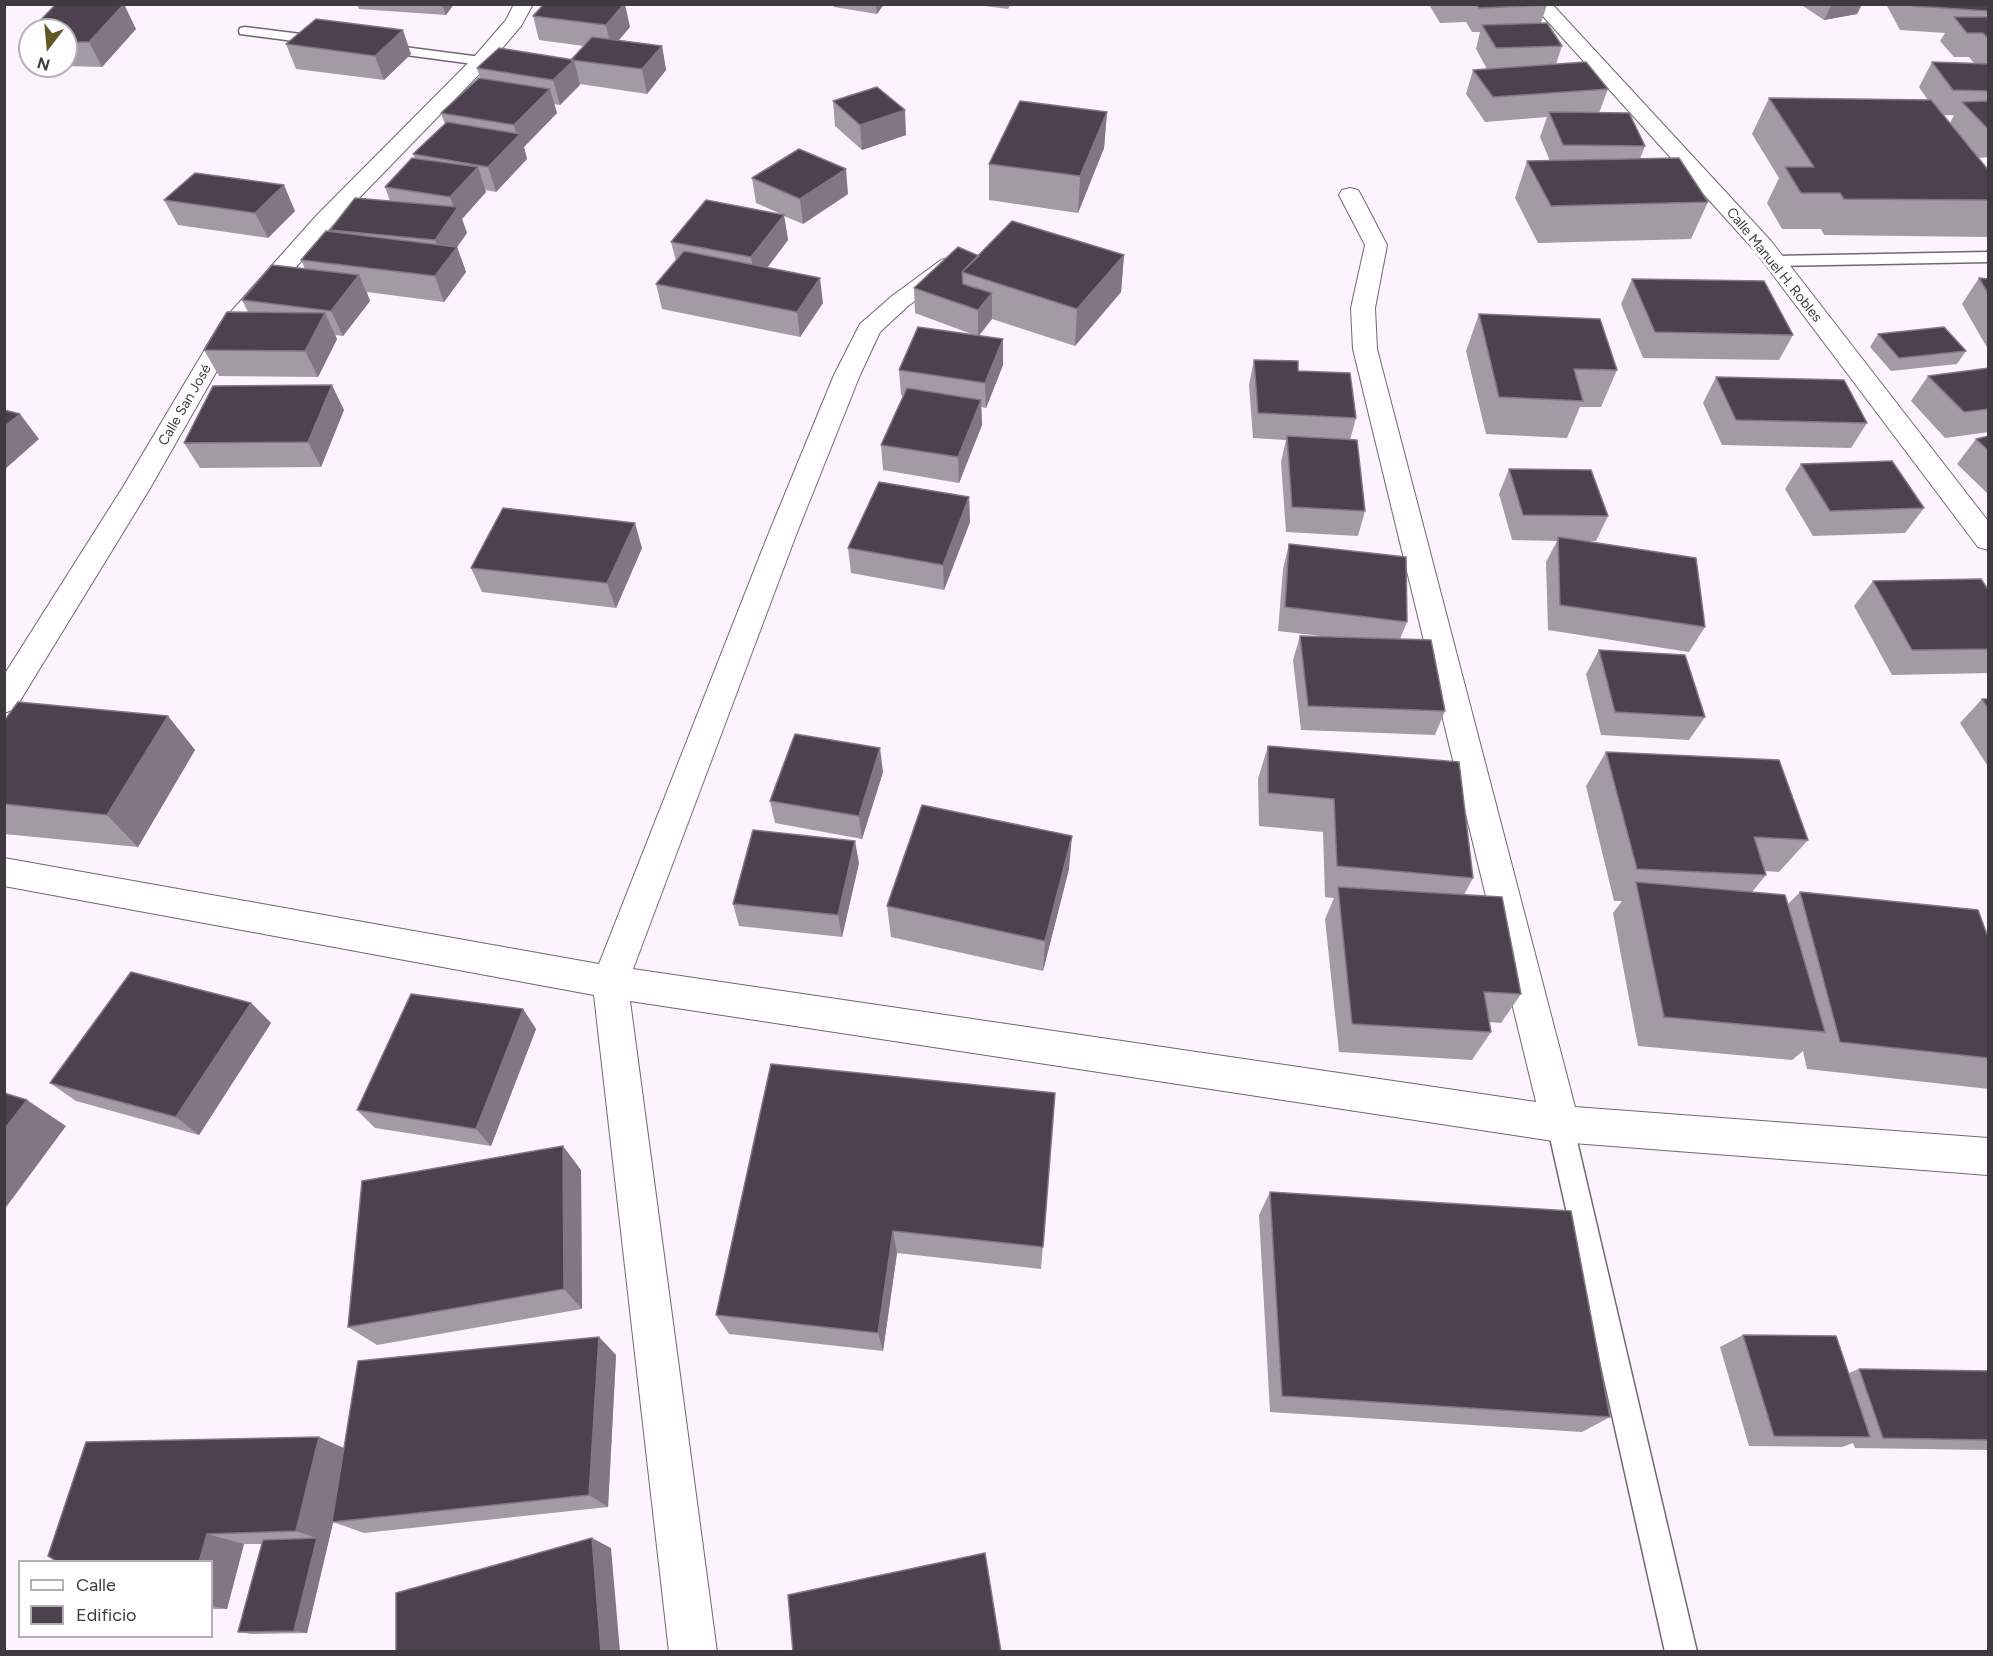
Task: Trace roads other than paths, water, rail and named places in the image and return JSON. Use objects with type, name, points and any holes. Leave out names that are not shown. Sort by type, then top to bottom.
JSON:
[{"type":"street","name":"Calle San José","points":[[4,701],[16,663],[135,490],[229,329],[324,221],[481,61],[514,22],[524,4]]},
{"type":"street","name":"Calle Manuel H. Robles","points":[[1541,4],[1775,261],[1989,540]]},
{"type":"street","points":[[1350,195],[1377,245],[1363,308],[1365,349],[1372,381],[1560,1124]]},
{"type":"street","points":[[693,1652],[610,982],[782,535],[847,375],[869,329],[900,301],[956,260]]},
{"type":"street","points":[[4,872],[610,982],[1560,1124],[1989,1157]]},
{"type":"lane","points":[[245,31],[339,43]]},
{"type":"lane","points":[[363,46],[481,61]]},
{"type":"lane","points":[[1775,261],[1989,257]]},
{"type":"lane","points":[[1560,1124],[1681,1652]]}]
